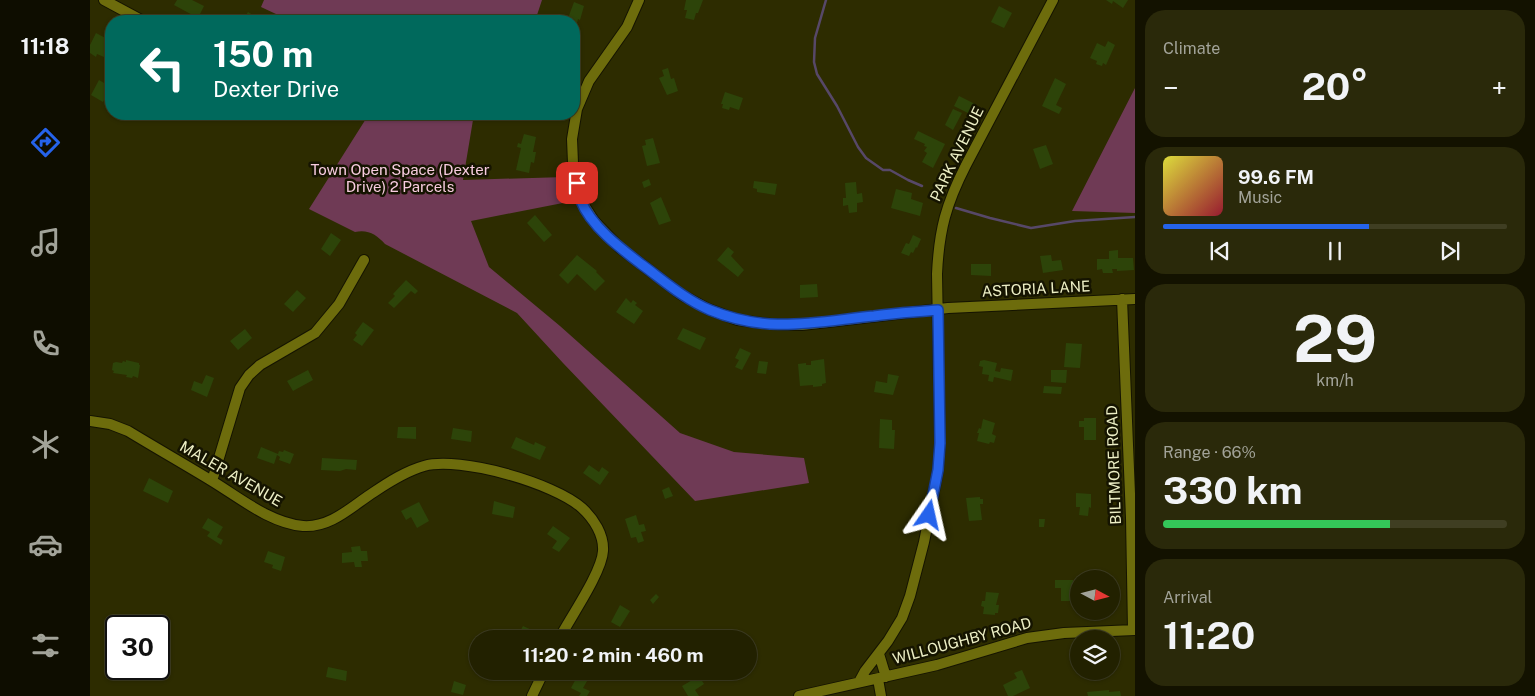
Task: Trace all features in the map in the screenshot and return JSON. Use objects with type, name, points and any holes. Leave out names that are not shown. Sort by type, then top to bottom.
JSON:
[{"type":"street","points":[[104,0],[132,15]]},
{"type":"street","name":"ASTORIA LANE","points":[[580,102],[589,81],[626,27],[639,0]]},
{"type":"street","name":"PARK AVENUE","points":[[859,682],[902,618],[910,596],[924,542],[938,470],[941,414],[937,274],[940,236],[949,202],[966,165],[1053,0]]},
{"type":"street","name":"ASTORIA LANE","points":[[575,120],[572,139],[573,162],[582,202],[594,222],[620,248],[682,295],[708,309],[738,320],[802,325],[938,310],[1135,299]]},
{"type":"street","points":[[212,481],[240,388],[249,375],[260,365],[314,332],[339,304],[364,260]]},
{"type":"street","name":"BILTMORE ROAD","points":[[1122,299],[1134,630]]},
{"type":"street","name":"MALER AVENUE","points":[[90,421],[110,424],[128,431],[266,513],[285,522],[306,526],[314,526],[329,521],[393,479],[414,470],[436,464],[505,474],[558,494],[581,507],[594,522],[601,537],[603,552],[595,575],[564,630]]},
{"type":"street","name":"WILLOUGHBY ROAD","points":[[799,696],[937,665],[1009,642],[1034,637],[1093,630],[1134,630]]},
{"type":"street","points":[[879,654],[882,678],[881,696]]},
{"type":"street","points":[[532,696],[540,680]]},
{"type":"green space","points":[[264,0],[542,0],[537,15],[278,15],[261,7]]},
{"type":"green space","points":[[1135,88],[1135,213],[1072,211]]},
{"type":"green space","name":"Town Open Space (Dexter Drive) 2 Parcels","points":[[365,120],[473,120],[463,180],[565,177],[573,201],[471,221],[489,267],[560,326],[680,433],[734,452],[804,458],[809,483],[695,501],[517,313],[385,244],[372,233],[364,231],[355,232],[309,209]]},
{"type":"building","points":[[177,0],[192,0],[204,6],[200,15],[192,15],[174,5]]},
{"type":"building","points":[[686,0],[703,0],[694,20],[685,18],[687,10],[684,10]]},
{"type":"building","points":[[1106,0],[1128,0],[1123,8],[1113,1],[1112,4]]},
{"type":"building","points":[[574,2],[584,6],[580,20],[580,15],[569,15]]},
{"type":"building","points":[[999,6],[1012,13],[1004,28],[991,22]]},
{"type":"building","points":[[96,33],[105,38],[104,57],[97,54],[96,57],[90,53],[90,45]]},
{"type":"building","points":[[1108,41],[1115,45],[1106,65],[1103,63],[1102,66],[1096,64],[1097,61],[1090,58],[1097,43],[1105,47]]},
{"type":"building","points":[[668,68],[671,79],[674,78],[678,91],[667,95],[659,78],[664,76],[662,70]]},
{"type":"building","points":[[1055,78],[1066,84],[1056,105],[1062,108],[1059,114],[1042,106]]},
{"type":"building","points":[[99,80],[105,84],[105,98],[103,102],[91,95]]},
{"type":"building","points":[[725,92],[743,98],[739,110],[730,107],[729,110],[722,108],[723,104],[721,104]]},
{"type":"building","points":[[959,96],[975,104],[970,114],[954,106]]},
{"type":"building","points":[[953,109],[962,113],[953,130],[945,125]]},
{"type":"building","points":[[918,131],[945,144],[933,168],[922,162],[927,153],[924,151],[927,147],[924,146],[925,144],[914,139]]},
{"type":"building","points":[[524,134],[536,137],[533,152],[536,152],[534,163],[531,162],[529,173],[516,170],[521,148],[517,147],[518,143],[521,144]]},
{"type":"building","points":[[653,138],[660,163],[647,166],[642,146],[646,145],[645,140]]},
{"type":"building","points":[[1046,145],[1053,164],[1040,169],[1033,149]]},
{"type":"building","points":[[649,179],[651,185],[644,188],[642,182]]},
{"type":"building","points":[[754,181],[777,184],[775,195],[757,192],[757,189],[753,188]]},
{"type":"building","points":[[856,182],[857,194],[862,193],[863,202],[857,203],[857,212],[849,213],[848,205],[843,206],[843,198],[846,198],[845,183]]},
{"type":"building","points":[[896,189],[912,193],[911,199],[923,203],[920,216],[891,208]]},
{"type":"building","points":[[661,197],[671,221],[659,225],[650,203]]},
{"type":"building","points":[[535,215],[552,235],[544,242],[527,223]]},
{"type":"building","points":[[331,233],[341,240],[330,256],[321,249]]},
{"type":"building","points":[[913,235],[921,239],[917,248],[909,256],[901,253],[906,243],[909,244]]},
{"type":"building","points":[[728,247],[734,252],[731,256],[744,270],[738,277],[717,260]]},
{"type":"building","points":[[1118,250],[1118,258],[1133,258],[1134,270],[1117,271],[1117,269],[1112,269],[1113,273],[1103,273],[1102,269],[1097,270],[1097,259],[1109,259],[1109,251]]},
{"type":"building","points":[[577,255],[597,271],[605,281],[595,291],[577,274],[568,284],[559,275]]},
{"type":"building","points":[[1051,255],[1052,261],[1061,260],[1063,270],[1043,273],[1040,256]]},
{"type":"building","points":[[971,264],[991,264],[991,276],[971,275]]},
{"type":"building","points":[[406,280],[418,291],[415,294],[411,291],[394,308],[388,303],[395,296],[393,294]]},
{"type":"building","points":[[817,284],[818,297],[800,298],[800,285]]},
{"type":"building","points":[[297,290],[306,298],[293,312],[284,304]]},
{"type":"building","points":[[626,298],[631,303],[633,300],[637,303],[635,305],[643,311],[634,324],[616,312]]},
{"type":"building","points":[[363,322],[374,330],[362,346],[353,340],[357,335],[355,333]]},
{"type":"building","points":[[683,328],[706,338],[700,350],[677,339]]},
{"type":"building","points":[[245,329],[252,338],[238,350],[230,341]]},
{"type":"building","points":[[1066,343],[1082,344],[1080,368],[1064,367]]},
{"type":"building","points":[[740,348],[751,353],[742,370],[735,367],[739,360],[735,358]]},
{"type":"building","points":[[824,359],[826,383],[822,384],[822,386],[800,386],[798,364],[806,363],[806,365],[811,365],[811,361]]},
{"type":"building","points":[[126,360],[139,363],[138,378],[113,373],[113,363],[122,363],[123,361],[126,362]]},
{"type":"building","points":[[759,361],[768,362],[766,374],[757,373]]},
{"type":"building","points":[[980,361],[997,363],[995,371],[1000,372],[1001,368],[1013,370],[1011,381],[994,377],[993,382],[988,381],[989,375],[982,374],[983,367],[979,366]]},
{"type":"building","points":[[308,370],[313,380],[293,391],[287,381]]},
{"type":"building","points":[[1051,370],[1067,370],[1066,383],[1051,382]]},
{"type":"building","points":[[888,374],[899,376],[893,395],[874,392],[876,381],[887,383]]},
{"type":"building","points":[[206,375],[214,378],[207,397],[191,390],[194,381],[202,384]]},
{"type":"building","points":[[1044,386],[1062,387],[1061,394],[1043,393]]},
{"type":"building","points":[[1084,418],[1096,418],[1096,440],[1084,440],[1084,427],[1079,427],[1079,421],[1084,421]]},
{"type":"building","points":[[880,419],[892,420],[892,430],[895,430],[894,449],[879,448]]},
{"type":"building","points":[[983,419],[995,423],[992,434],[996,436],[994,443],[990,442],[989,444],[977,441],[979,433],[977,433],[979,428],[981,429]]},
{"type":"building","points":[[398,427],[416,427],[416,439],[397,438]]},
{"type":"building","points":[[453,428],[472,431],[471,442],[451,439]]},
{"type":"building","points":[[516,437],[534,445],[535,442],[546,447],[540,460],[511,448]]},
{"type":"building","points":[[261,447],[278,454],[279,451],[283,452],[284,450],[294,454],[290,464],[279,460],[280,457],[277,455],[274,464],[257,458]]},
{"type":"building","points":[[322,458],[357,460],[356,470],[321,470]]},
{"type":"building","points":[[589,465],[599,472],[602,467],[609,472],[600,485],[583,473]]},
{"type":"building","points":[[149,478],[173,491],[168,503],[143,491]]},
{"type":"building","points":[[669,487],[673,496],[665,499],[662,490]]},
{"type":"building","points":[[1076,493],[1091,494],[1091,508],[1089,507],[1088,516],[1079,515],[1080,507],[1076,507]]},
{"type":"building","points":[[980,497],[980,499],[983,499],[983,504],[980,504],[982,520],[969,521],[966,498]]},
{"type":"building","points":[[494,501],[515,507],[513,518],[492,514]]},
{"type":"building","points":[[419,502],[429,521],[417,528],[411,517],[406,520],[401,511]]},
{"type":"building","points":[[636,515],[639,525],[644,524],[646,531],[641,532],[644,541],[638,543],[636,537],[631,538],[625,519]]},
{"type":"building","points":[[208,518],[223,527],[217,537],[223,540],[221,545],[207,536],[210,532],[202,528]]},
{"type":"building","points":[[1039,519],[1045,519],[1044,527],[1039,527]]},
{"type":"building","points":[[553,526],[570,538],[559,552],[552,548],[557,541],[547,534]]},
{"type":"building","points":[[360,546],[361,551],[367,551],[368,561],[361,561],[362,567],[355,567],[354,562],[342,563],[342,553],[352,552],[351,547]]},
{"type":"building","points":[[268,551],[285,557],[281,571],[272,568],[273,565],[264,562]]},
{"type":"building","points":[[1055,580],[1070,580],[1070,601],[1061,601],[1061,588],[1055,588]]},
{"type":"building","points":[[986,592],[999,593],[996,605],[999,605],[998,613],[995,613],[995,615],[983,614],[984,607],[981,606],[982,601],[985,601]]},
{"type":"building","points":[[656,594],[659,597],[653,604],[650,600]]},
{"type":"building","points":[[620,605],[630,611],[620,627],[611,622]]},
{"type":"building","points":[[523,626],[532,630],[521,630]]},
{"type":"building","points":[[328,667],[347,671],[346,681],[326,677]]},
{"type":"building","points":[[1022,670],[1030,688],[1013,696],[1008,696],[1003,685],[1017,678],[1014,673]]},
{"type":"building","points":[[575,680],[588,680],[583,688],[590,691],[587,696],[579,696],[581,693],[571,688]]},
{"type":"building","points":[[692,680],[702,680],[704,684],[695,690],[699,696],[688,696],[682,686]]},
{"type":"building","points":[[454,681],[466,685],[463,695],[451,692]]},
{"type":"building","points":[[1109,690],[1109,692],[1120,691],[1121,696],[1088,696],[1087,692]]},
{"type":"waterway","points":[[826,0],[815,38],[814,62],[817,74],[866,158],[883,170],[890,170],[922,186]]},
{"type":"waterway","points":[[956,208],[1031,228],[1075,221],[1135,217]]},
{"type":"route","points":[[577,183],[582,202],[594,222],[620,248],[682,295],[708,309],[738,320],[802,325],[938,310],[940,443],[938,470],[929,515]]}]
